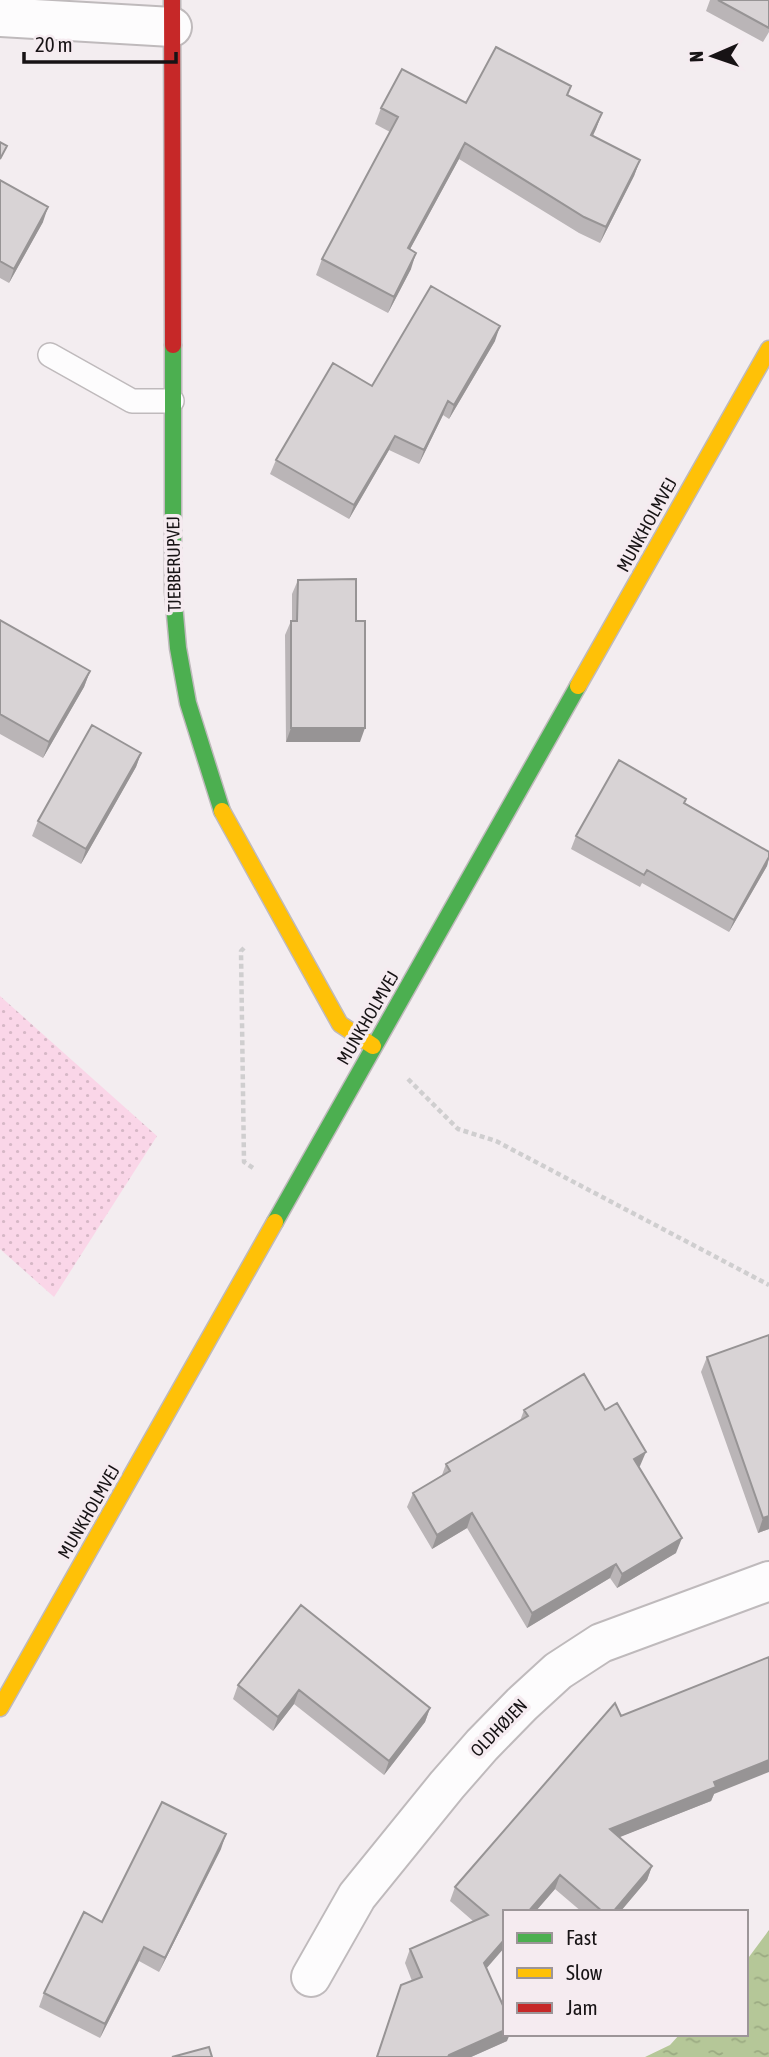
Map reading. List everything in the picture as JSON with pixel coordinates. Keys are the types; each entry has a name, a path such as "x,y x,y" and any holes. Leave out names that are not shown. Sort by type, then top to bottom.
{"street":[{"name":"TJEBBERUPVEJ","path":"0,17 172,13 173,592 178,648 188,703 221,810 340,1024 373,1046"},
{"name":"MUNKHOLMVEJ","path":"0,1707 769,349"},
{"name":"OLDHØJEN","path":"311,1977 357,1896 482,1745 558,1671 601,1643 769,1581"}],"lane":[{"path":"50,355 132,401 172,401"}],"path":[{"path":"276,911 254,931 241,951 244,1162 291,1193"},
{"path":"373,1046 458,1129 496,1141 769,1285"}],"shaded area":[{"path":"0,996 157,1136 54,1297 0,1249"}],"water":[{"path":"769,1930 769,2057 645,2057 670,2045 678,2036 748,2036 748,1958"}],"building":[{"path":"718,0 769,0 769,28"},
{"path":"496,47 571,86 567,95 602,113 591,135 640,160 606,227 584,217 465,143 408,248 416,253 394,297 322,259 398,117 381,108 402,69 466,103"},
{"path":"0,142 7,146 0,159"},
{"path":"0,180 48,207 14,269 0,261"},
{"path":"431,286 500,326 454,405 448,401 424,450 395,436 354,505 276,460 333,363 372,386"},
{"path":"356,579 356,621 365,621 365,728 291,728 291,621 297,621 298,580"},
{"path":"0,620 90,671 49,742 0,714"},
{"path":"92,725 141,753 86,849 38,821"},
{"path":"619,760 686,799 684,803 769,852 769,857 734,920 647,870 644,875 576,836"},
{"path":"769,1335 769,1516 763,1518 707,1357"},
{"path":"584,1374 605,1410 617,1403 646,1452 634,1459 682,1538 622,1574 616,1564 532,1613 472,1513 437,1535 413,1493 450,1471 446,1464 528,1416 524,1410"},
{"path":"301,1605 430,1708 389,1761 299,1690 278,1717 238,1685"},
{"path":"769,1657 769,1760 714,1782 716,1787 610,1829 652,1866 615,1910 601,1910 560,1875 530,1910 503,1910 503,1941 484,1963 503,2006 503,2031 448,2057 377,2057 401,1985 422,1977 410,1949 488,1915 455,1887 615,1703 621,1716"},
{"path":"162,1802 226,1834 165,1958 144,1947 105,2024 44,1993 84,1912 102,1922"},
{"path":"209,2047 212,2057 172,2057"}],"traffic: fast":[{"path":"173,345 173,592 178,648 188,703 222,811"},
{"path":"275,1222 578,686"}],"traffic: slow":[{"path":"578,686 769,349"},
{"path":"222,811 340,1024 373,1046"},
{"path":"0,1708 275,1222"}],"traffic: jam":[{"path":"172,0 173,345"}]}
